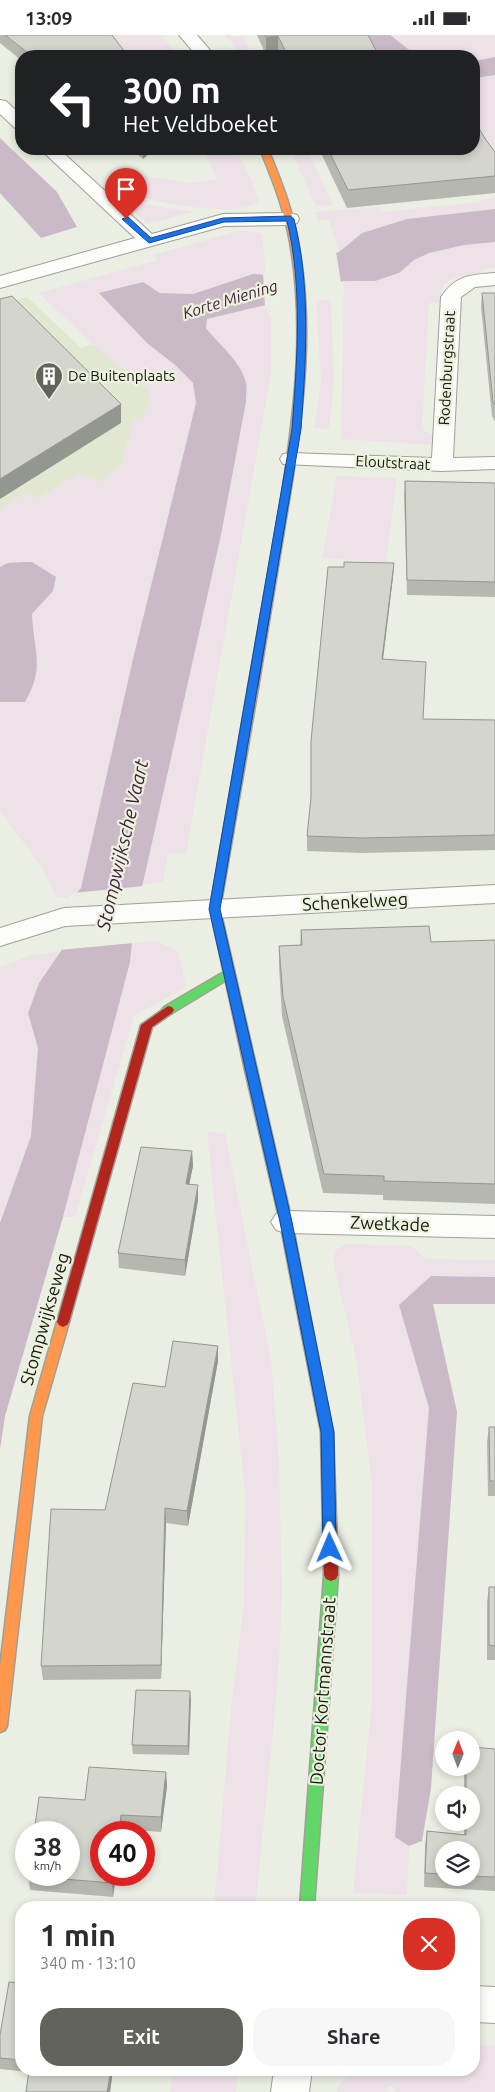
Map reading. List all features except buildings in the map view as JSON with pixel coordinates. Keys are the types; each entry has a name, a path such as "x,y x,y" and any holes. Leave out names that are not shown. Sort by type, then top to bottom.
{"street":[{"path":"188,35 201,50"},
{"path":"0,105 15,118"},
{"path":"56,155 149,241"},
{"name":"Doctor Kortmannstraat","path":"267,155 276,174 290,219 298,258 302,353 297,429 215,909 286,1222 327,1432 331,1587 307,1901"},
{"path":"0,282 223,220 290,219"},
{"name":"Rodenburgstraat","path":"442,465 451,297 458,287 471,281 495,279"},
{"name":"Eloutstraat","path":"292,459 442,465 495,463"},
{"name":"Schenkelweg","path":"0,937 64,917 495,895"},
{"name":"Stompwijkseweg","path":"0,1726 36,1416 147,1025 180,1002 229,973"},
{"name":"Zwetkade","path":"286,1222 495,1227"},
{"path":"480,2004 495,2005"},
{"path":"290,2092 291,2076"}],"shaded area":[{"path":"104,35 161,35 175,50 115,50"},
{"path":"225,35 231,35 232,37 243,36 250,50 239,50"},
{"path":"374,35 495,35 495,174 480,150 480,50 393,50"},
{"path":"205,155 239,155 252,181 259,201 247,207 212,209 171,204 119,194 118,192 137,175 191,183 217,179"},
{"path":"293,155 314,155 310,156 333,205 316,206"},
{"path":"495,197 495,209 406,219 362,233 339,252 329,220 318,221 315,212 379,207 382,212 478,202"},
{"path":"123,201 194,212 147,224"},
{"path":"238,231 253,231 262,234 266,275 253,274 193,294 160,293 143,282 99,293 148,344 174,364 193,383 196,403 133,659 81,888 71,899 56,896 42,867 0,811 0,702 25,702 37,653 32,614 40,607 9,563 0,567 0,510 27,492 39,498 79,473 99,482 121,466 134,418 141,420 150,400 148,389 92,344 39,293 157,260 153,255"},
{"path":"495,242 495,268 482,270 480,274 452,279 443,287 441,302 429,303 422,429 434,436 433,445 341,439 344,281 373,281 387,278 394,276 425,254 453,247"},
{"path":"27,297 81,348 124,334 180,389 174,448 0,548 0,305"},
{"path":"331,300 334,382 329,429 314,428 321,381 316,301"},
{"path":"266,305 271,319 271,374 186,854 168,853 163,882 142,884 221,535 246,402 206,328 207,319"},
{"path":"337,476 397,478 386,562 322,558"},
{"path":"156,941 178,951 186,987 134,1016 75,1217 63,1217 130,962 132,943"},
{"path":"61,951 39,982 28,1012 38,1048 31,1136 0,1223 0,967 29,956"},
{"path":"207,1132 225,1133 271,1360 279,1456 282,1591 275,1713 256,1901 215,1901 231,1709 244,1603 245,1493"},
{"path":"346,1244 411,1246 426,1259 495,1260 495,1277 432,1276 399,1305 429,1408 396,1837 409,1846 407,1895 353,1893 372,1699 372,1486 356,1358 333,1262 336,1250"},
{"path":"480,2045 495,2046 495,2092 397,2092 391,2085 383,2092 337,2092 338,2086 348,2076 480,2076"},
{"path":"172,2076 237,2076 236,2092 170,2092"}],"water":[{"path":"342,35 390,35 409,50 361,50"},
{"path":"495,57 495,75 480,77 480,60"},
{"path":"0,138 15,152 15,155 18,155 57,192 77,227 41,238 0,193"},
{"path":"495,209 495,242 464,245 429,253 414,260 399,273 375,281 344,281 266,305 207,319 206,328 235,360 243,375 246,385 246,402 221,535 134,923 130,962 63,1217 5,1416 0,1449 0,1223 31,1136 38,1048 28,1013 39,983 61,951 71,899 81,888 133,659 196,403 193,383 174,364 148,344 99,293 143,282 160,293 193,294 253,274 266,275 339,252 362,233 407,219"},
{"path":"32,562 56,577 53,591 32,614 37,659 35,679 25,702 0,702 0,567 8,563"},
{"path":"431,1276 495,1277 495,1304 433,1304 457,1412 431,1788 422,1841 409,1846 395,1837 429,1408 399,1305"}],"pier":[{"path":"336,251 341,283 265,307 263,273"},
{"path":"144,886 134,943 59,950 62,924 69,897 73,893"}],"traffic: fast":[{"path":"168,1010 229,973"},
{"path":"251,1070 286,1222 302,1305"},
{"path":"307,1901 331,1575"}],"traffic: slow":[{"path":"266,155 281,190 292,232 299,275 302,319 298,407 286,494"},
{"path":"251,1070 215,909 253,688"},
{"path":"0,1726 36,1416 63,1322"}],"traffic: jam":[{"path":"253,688 286,494"},
{"path":"63,1322 147,1025 168,1010"},
{"path":"302,1305 327,1432 331,1575"}],"place":[{"name":"De Buitenplaats","path":"49,400"}],"route":[{"path":"126,219 149,241 223,220 290,219 297,246 301,294 302,353 297,429 215,909 286,1222 327,1432 330,1548"}],"water label":[{"name":"Korte Miening","path":"230,299"},
{"name":"Stompwijksche Vaart","path":"122,845"}]}
